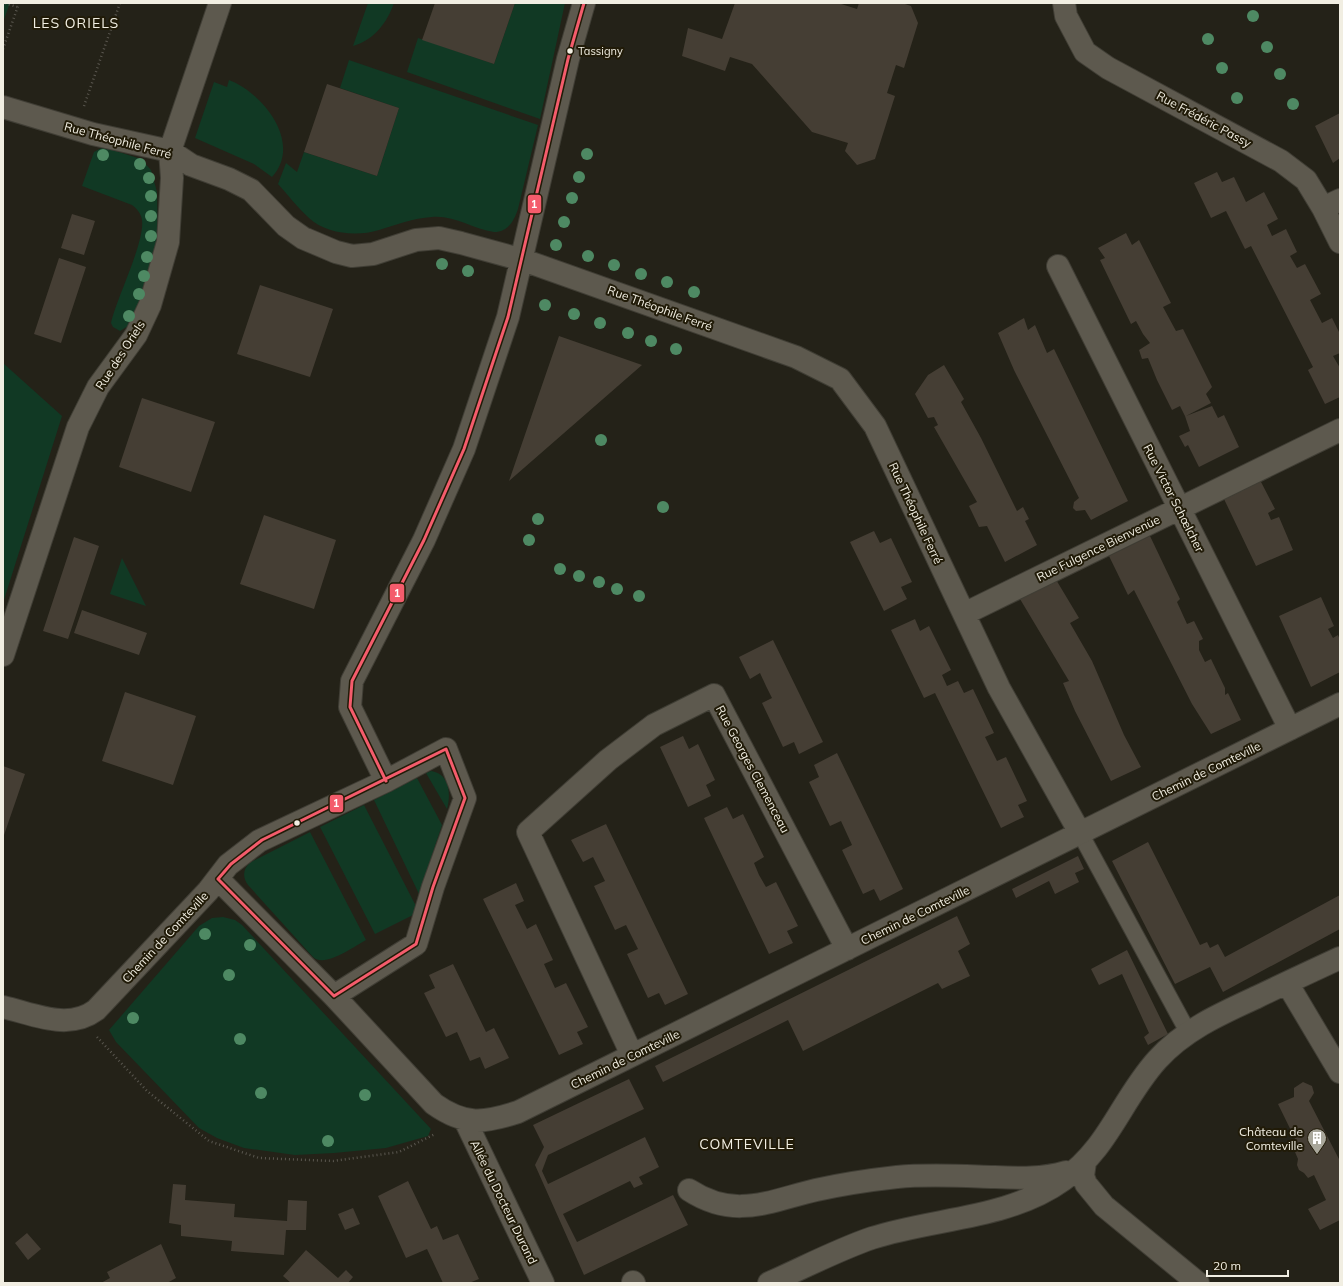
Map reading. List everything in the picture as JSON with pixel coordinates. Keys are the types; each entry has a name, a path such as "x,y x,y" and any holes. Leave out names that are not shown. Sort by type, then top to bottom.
{"street":[{"name":"Rue des Oriels","path":"3,655 78,427 98,387 136,335 150,305 168,242 172,178 170,151 220,3"},
{"path":"386,781 350,707 352,681 424,540 464,449 508,317 523,260 568,59 584,3"},
{"name":"Rue Frédéric Passy","path":"1064,3 1066,16 1085,52 1108,68 1281,161 1306,180 1332,204 1340,242"},
{"name":"Rue Théophile Ferré","path":"3,107 76,129 170,151 191,165 229,179 250,190 286,226 302,238 336,252 352,256 373,254 416,240 439,238 523,260 796,356 840,380 875,426 999,688 1080,833"},
{"name":"Rue Victor Schœlcher","path":"1058,266 1290,729"},
{"name":"Rue Fulgence Bienvenüe","path":"964,614 1340,430"},
{"name":"Rue Georges Clemenceau","path":"632,1056 528,832 608,760 654,725 714,695 848,948"},
{"name":"Chemin de Comteville","path":"3,1007 68,1021 80,1019 96,1010 218,879 334,996 434,1104 449,1114 465,1120 477,1122 497,1119 518,1112 632,1056 1340,704"},
{"path":"218,879 228,865 259,841 386,781 446,748 465,798 433,887 416,944 334,996"},
{"path":"769,1283 841,1250 873,1238 1015,1204 1063,1180 1085,1162 1098,1148 1125,1102 1157,1060 1188,1032 1221,1014 1340,958"},
{"path":"1287,983 1340,1072"},
{"name":"Allée du Docteur Durand","path":"465,1120 544,1283"},
{"path":"689,1190 702,1199 718,1205 739,1207 764,1204 815,1190 856,1182 899,1177 942,1175 1037,1178 1054,1176 1069,1171 1085,1162"},
{"path":"1085,1162 1083,1176 1086,1184 1104,1206 1198,1283"}],"lane":[{"path":"1080,833 1188,1032"}],"path":[{"path":"5,3 17,7"},
{"path":"3,49 19,3"},
{"path":"76,129 120,3"},
{"path":"80,1019 147,1091 209,1140 259,1158 333,1161 399,1152 465,1120"}],"green space":[{"path":"3,3 10,3 3,22"},
{"path":"368,3 394,3 388,17 379,30 367,40 353,46"},
{"path":"515,3 565,3 540,119 407,72 418,38 494,64"},
{"path":"349,60 538,125 518,209 515,218 507,228 499,232 494,232 448,218 432,217 411,220 370,232 342,233 324,228 309,218 301,210 278,184 286,163 297,172 304,152 377,176 399,108 340,88"},
{"path":"229,80 254,96 266,107 275,121 281,135 283,149 280,164 272,177 254,164 195,138 214,82 227,87"},
{"path":"103,147 141,159 151,170 157,192 158,241 145,290 128,326 120,331 113,327 111,323 139,242 142,230 142,220 141,215 132,205 82,186 94,152"},
{"path":"3,363 62,416 3,603"},
{"path":"122,558 146,606 110,594"},
{"path":"431,771 442,776 448,786 449,797 447,809 426,773"},
{"path":"417,778 442,825 419,894 374,800"},
{"path":"364,805 419,912 375,934 320,827"},
{"path":"310,832 366,940 339,955 325,960 318,960 313,957 248,885 244,876 246,867 251,862"},
{"path":"223,917 235,920 242,925 431,1129 428,1136 386,1148 334,1153 295,1155 244,1148 217,1138 199,1128 116,1042 109,1030 199,926 212,918"}],"building":[{"path":"435,3 515,3 494,64 422,40"},
{"path":"735,3 838,3 857,9 859,3 902,3 911,6 918,23 904,68 896,65 887,93 895,96 875,159 857,165 845,151 848,143 812,132 752,64 730,57 725,71 682,56 688,28 722,39"},
{"path":"327,84 399,108 377,176 304,152"},
{"path":"1340,113 1340,158 1333,163 1315,126"},
{"path":"1217,172 1222,182 1234,177 1246,202 1264,192 1278,219 1267,225 1272,236 1286,229 1297,252 1290,256 1297,268 1305,264 1321,294 1310,300 1322,323 1332,318 1340,334 1340,353 1333,356 1340,368 1340,397 1325,404 1308,370 1313,367 1251,246 1245,249 1226,211 1211,218 1194,183"},
{"path":"72,214 95,221 84,255 61,248"},
{"path":"1126,233 1132,245 1139,240 1171,303 1163,307 1176,331 1183,329 1212,387 1206,394 1211,403 1186,416 1212,406 1218,418 1224,415 1239,447 1199,467 1188,445 1185,447 1179,436 1190,431 1185,416 1180,406 1172,410 1148,358 1142,359 1139,350 1150,343 1136,321 1131,324 1100,260 1105,258 1098,248"},
{"path":"59,258 86,267 61,343 34,334"},
{"path":"260,285 333,309 310,377 237,354"},
{"path":"1024,318 1028,330 1035,325 1047,353 1054,349 1128,501 1091,520 1085,510 1076,511 1073,508 1074,502 1079,498 1014,370 998,333"},
{"path":"559,336 642,365 509,481"},
{"path":"944,365 964,399 961,402 981,438 1017,511 1023,507 1029,519 1025,521 1037,545 1005,562 987,526 979,527 969,506 977,502 934,427 938,425 934,417 928,418 915,394 928,375"},
{"path":"142,398 215,422 191,492 119,467"},
{"path":"1260,480 1275,509 1268,513 1271,520 1279,517 1293,550 1256,566 1224,499"},
{"path":"264,515 336,540 314,609 240,584"},
{"path":"874,531 880,543 891,538 912,582 901,587 907,599 884,611 850,542"},
{"path":"1150,536 1180,599 1177,602 1187,624 1194,621 1203,639 1199,641 1199,650 1205,662 1211,659 1225,688 1225,695 1228,693 1241,720 1211,734 1192,704 1134,590 1128,595 1109,556"},
{"path":"74,537 99,546 68,639 43,631"},
{"path":"1055,578 1079,618 1070,623 1092,661 1124,735 1141,767 1111,781 1075,711 1063,683 1069,681 1020,599"},
{"path":"1321,597 1334,626 1328,629 1333,638 1338,635 1340,640 1340,672 1311,687 1279,616"},
{"path":"82,610 147,633 139,655 74,633"},
{"path":"915,619 920,631 929,626 951,670 942,675 947,686 958,681 964,693 973,689 994,733 985,737 997,761 1006,757 1027,801 1018,805 1024,817 1001,828 935,693 924,698 891,630"},
{"path":"773,640 823,742 799,754 794,742 783,747 762,703 772,698 760,673 750,679 739,657"},
{"path":"125,692 196,716 173,785 102,761"},
{"path":"683,736 689,749 698,744 715,780 706,785 711,796 688,807 660,747"},
{"path":"837,753 903,889 880,901 874,889 863,894 842,850 852,845 841,821 830,826 809,782 819,777 814,765"},
{"path":"3,766 25,774 3,838"},
{"path":"727,807 733,819 743,814 764,857 754,863 759,875 766,887 776,882 798,926 787,931 793,943 769,954 704,818"},
{"path":"606,824 688,994 665,1005 659,993 648,998 627,954 638,949 626,925 615,930 594,886 605,881 593,857 583,862 571,840"},
{"path":"1148,842 1200,945 1207,942 1210,948 1218,944 1225,957 1340,895 1340,929 1223,992 1210,967 1175,984 1112,861"},
{"path":"1078,856 1084,869 1075,873 1079,882 1055,894 1049,881 1016,898 1012,889"},
{"path":"516,883 524,901 515,905 527,929 536,924 553,960 544,964 555,988 566,983 588,1027 577,1032 583,1044 559,1055 483,899"},
{"path":"957,916 970,944 958,951 970,976 942,989 938,983 803,1051 788,1020 663,1082 655,1066"},
{"path":"1127,950 1168,1034 1148,1045 1144,1037 1149,1033 1122,974 1099,985 1091,969"},
{"path":"453,964 486,1032 494,1028 509,1058 485,1069 480,1057 470,1061 457,1032 446,1037 424,993 435,988 429,975"},
{"path":"629,1079 644,1109 548,1155 542,1171 548,1184 645,1137 659,1167 639,1177 643,1184 634,1188 630,1181 563,1214 577,1242 673,1195 688,1225 584,1275 535,1165 544,1147 533,1125"},
{"name":"Château de Comteville","path":"1303,1082 1312,1086 1314,1093 1309,1101 1340,1161 1340,1220 1320,1230 1308,1209 1326,1200 1314,1175 1308,1178 1299,1170 1297,1165 1298,1159 1295,1152 1300,1149 1278,1104 1294,1097 1294,1088"},
{"path":"408,1181 431,1229 437,1226 443,1240 458,1234 479,1279 469,1283 443,1283 427,1249 406,1258 378,1196"},
{"path":"173,1184 186,1185 185,1200 235,1204 234,1217 287,1221 288,1200 307,1201 306,1230 286,1230 284,1255 231,1251 232,1241 181,1236 181,1225 169,1223"},
{"path":"353,1208 360,1224 345,1230 338,1214"},
{"path":"27,1233 41,1249 28,1260 15,1243"},
{"path":"161,1244 176,1278 167,1283 101,1283 110,1278 107,1272"},
{"path":"306,1250 338,1278 346,1270 353,1277 348,1283 291,1283 283,1276"}],"transit line":[{"name":"1","path":"386,781 350,707 352,681 424,540 464,449 508,317 568,59 584,3"},
{"name":"1","path":"218,879 231,864 262,840 446,749 465,798 433,887 416,944 334,996"},
{"name":"1","path":"218,879 334,996"}],"place":[{"name":"Tassigny","path":"570,51"},
{"name":"Château de Comteville","path":"1317,1155"}],"district":[{"name":"LES ORIELS","path":"76,23"},
{"name":"COMTEVILLE","path":"747,1144"}]}
